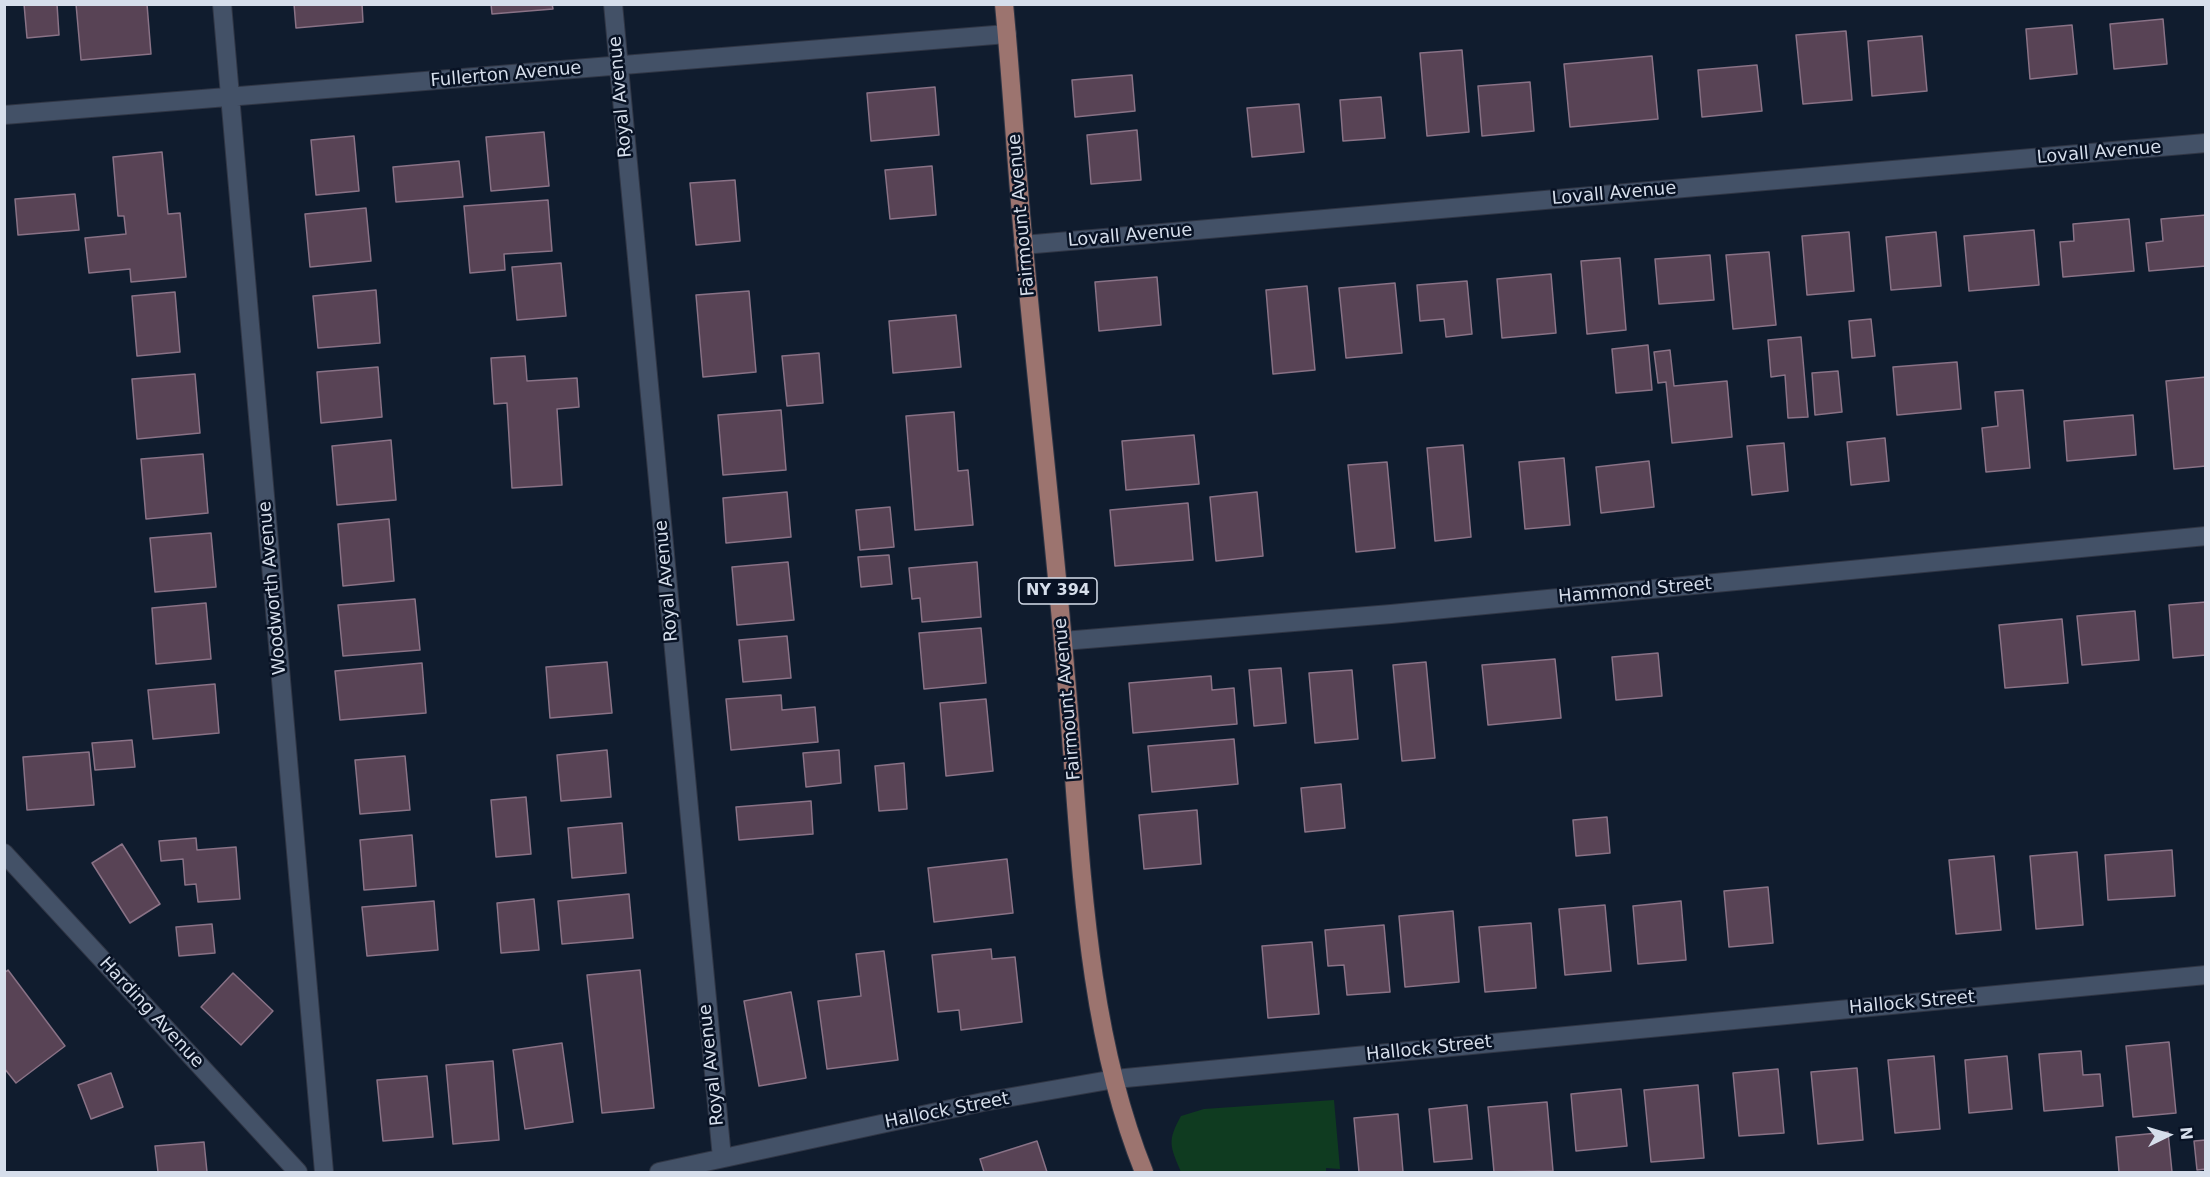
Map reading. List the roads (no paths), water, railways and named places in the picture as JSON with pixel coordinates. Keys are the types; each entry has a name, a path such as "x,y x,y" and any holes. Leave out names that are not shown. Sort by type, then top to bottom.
{"main road":[{"name":"Fairmount Avenue","path":"1004,4 1023,245 1063,640 1091,960 1115,1079 1132,1142 1144,1173"}],"street":[{"name":"Woodworth Avenue","path":"222,4 324,1173"},
{"name":"Royal Avenue","path":"613,4 722,1158"},
{"name":"Fullerton Avenue","path":"4,115 1007,34"},
{"name":"Lovall Avenue","path":"1023,245 2205,143"},
{"name":"Hammond Street","path":"1063,640 1391,614 2205,536"},
{"name":"Harding Avenue","path":"4,853 298,1173"},
{"name":"Hallock Street","path":"659,1173 983,1102 1115,1079 2205,975"}]}
